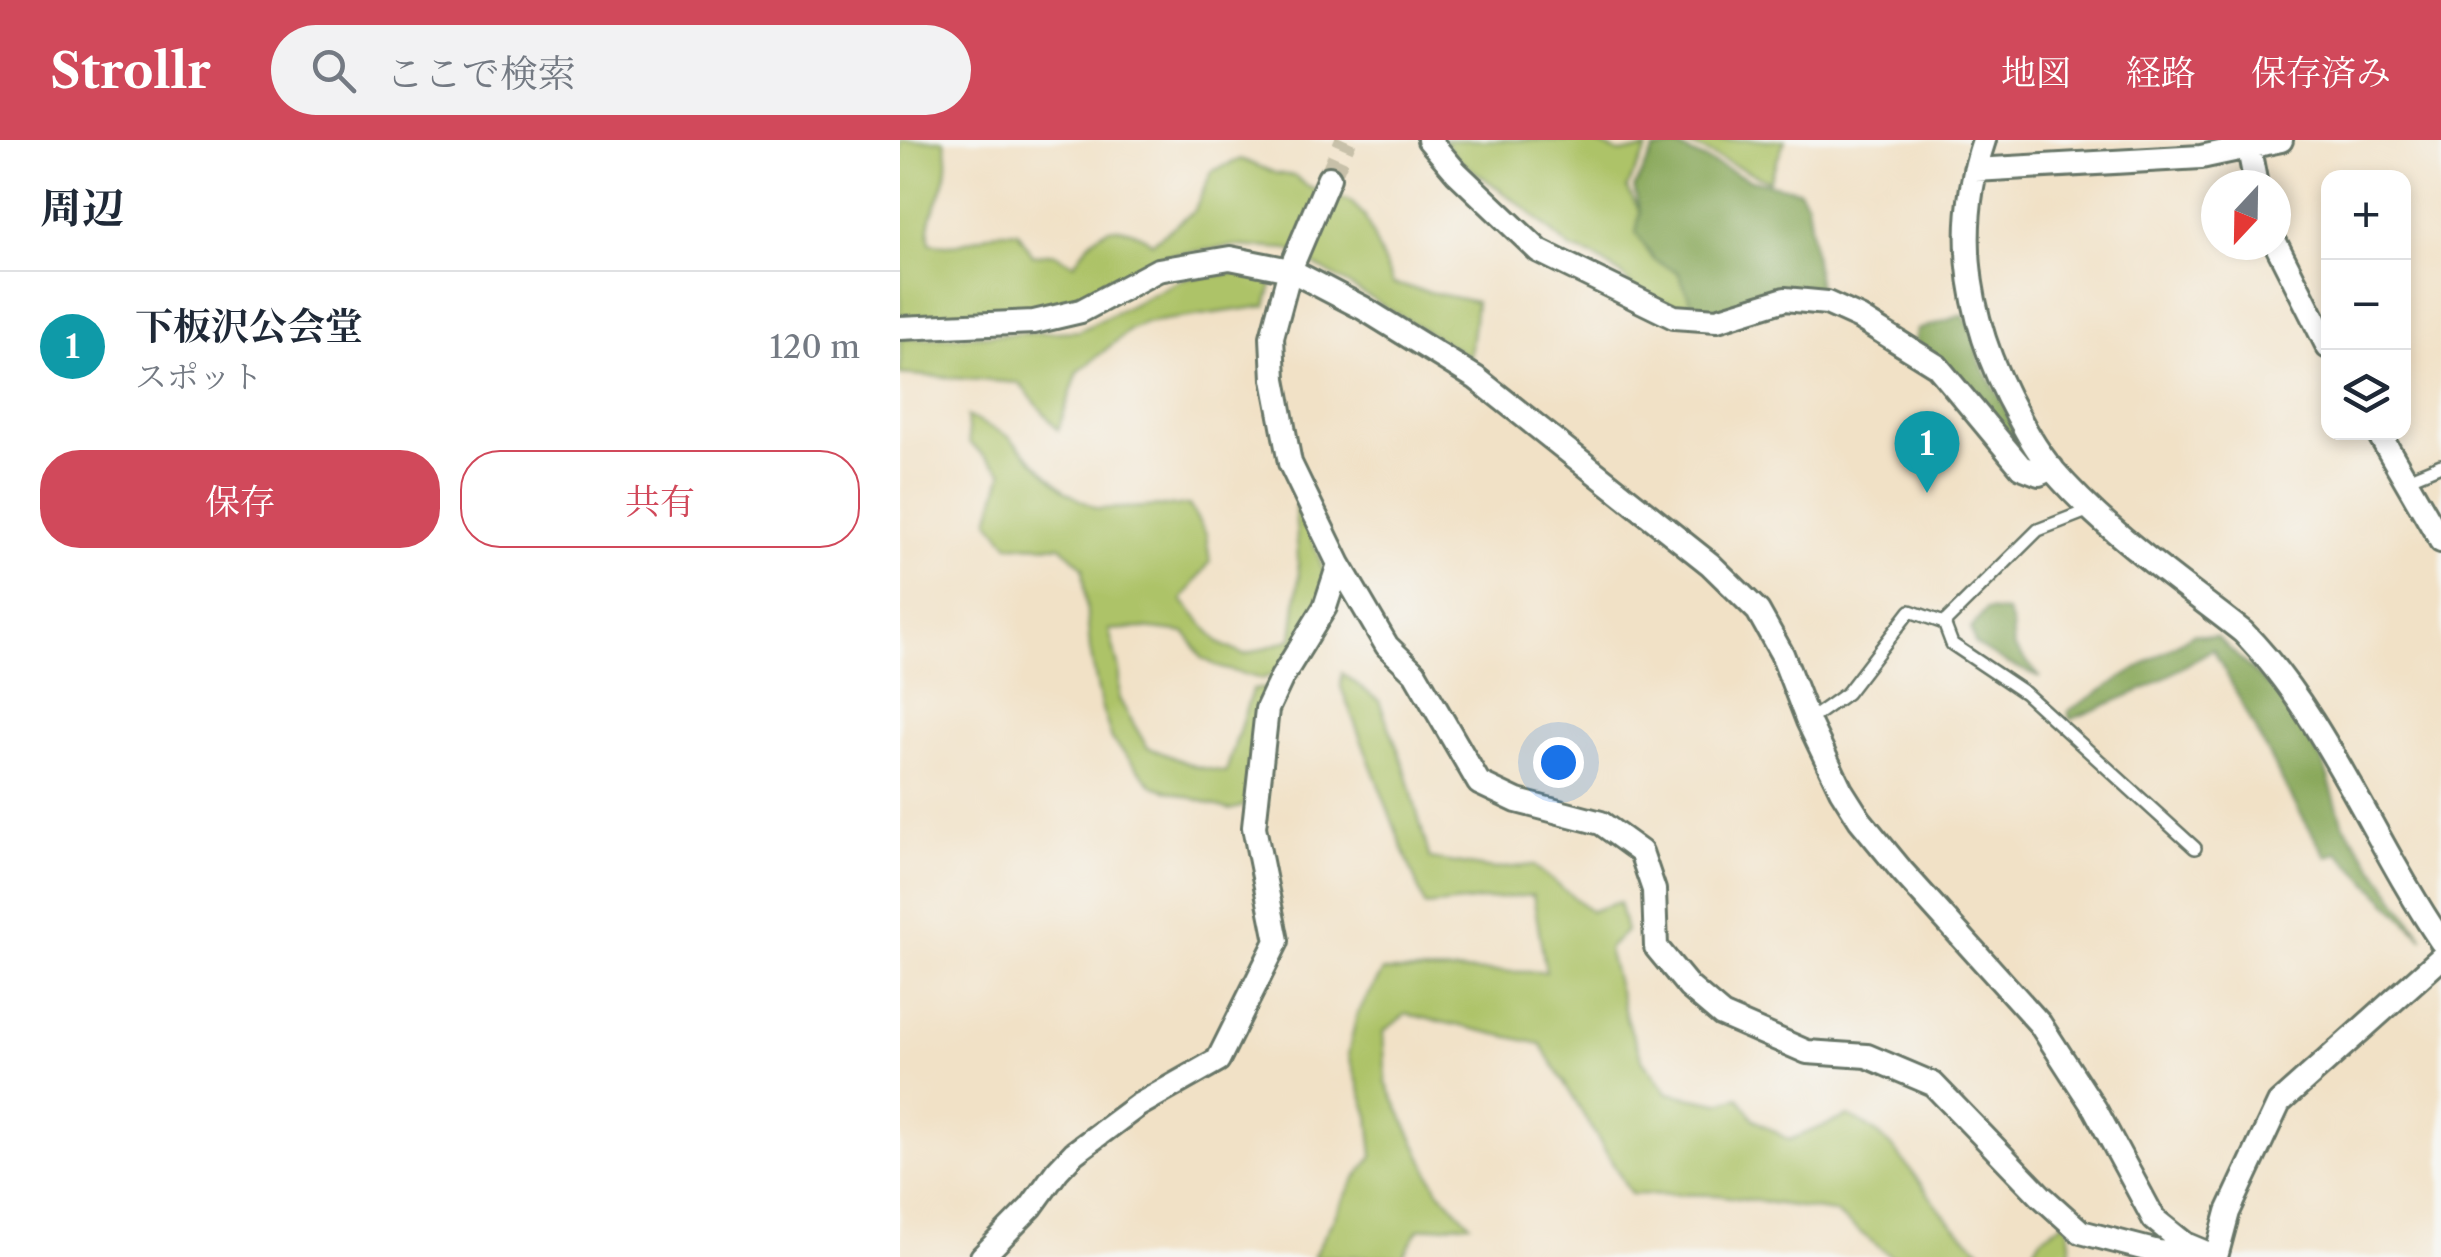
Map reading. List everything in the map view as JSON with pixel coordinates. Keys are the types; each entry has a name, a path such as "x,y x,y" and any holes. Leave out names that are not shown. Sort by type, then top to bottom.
{"street":[{"path":"1430,140 1456,172 1539,250 1674,317 1717,320 1786,299 1827,304 1905,343 1936,366 2021,467 2039,474 2052,468"},
{"path":"1984,140 1967,221 1967,260 1978,325 1989,359 2017,414 2052,468 2092,509 2266,655 2292,690 2441,941"},
{"path":"1975,170 2201,157 2281,140"},
{"path":"2249,149 2253,170"},
{"path":"1329,178 1290,270 1272,337 1274,380 1290,463 1339,564 1387,646 1415,673 1479,783 1518,801 1601,824 1641,852 1654,890 1656,946 1688,987 1722,1015 1807,1052 1866,1056 1932,1084 2081,1232 2158,1252 2215,1257"},
{"path":"900,328 1034,322 1081,310 1158,270 1230,258 1290,270 1362,308 1476,378 1710,564 1758,612 1782,654 1841,790 1860,820 2040,1024 2095,1108 2154,1219 2184,1244 2215,1257"},
{"path":"2284,260 2321,332"},
{"path":"2383,440 2441,542"},
{"path":"982,1257 1032,1207 1074,1153 1137,1106 1218,1060 1276,941 1254,827 1267,710 1325,607 1339,564"},
{"path":"2215,1257 2228,1212 2279,1103 2441,958"}],"lane":[{"path":"2407,479 2441,465"},
{"path":"1944,622 2038,530 2092,509"},
{"path":"1808,720 1847,693 1910,611 1944,622"},
{"path":"1944,622 1952,644 2025,693 2195,848"}],"green space":[{"path":"900,140 944,140 947,171 931,219 930,243 955,244 1006,231 1018,232 1033,256 1053,253 1074,264 1091,242 1107,230 1127,229 1152,243 1194,211 1212,171 1241,159 1275,173 1295,176 1308,187 1350,201 1364,215 1393,284 1476,302 1470,357 1288,249 1234,246 1163,256 1079,302 1027,316 900,318"},
{"path":"1443,140 1591,140 1619,153 1647,149 1627,188 1640,212 1637,234 1654,260 1678,272 1695,311 1668,307 1637,293 1622,275 1593,256 1571,249 1525,208 1458,159"},
{"path":"1679,140 1785,140 1769,181"},
{"path":"1675,146 1751,180 1799,190 1807,203 1820,296 1720,312 1695,311 1678,272 1654,260 1636,233 1640,212 1634,188 1654,150"},
{"path":"1277,268 1266,306 1144,323 1130,330 1078,372 1058,430 1019,383 900,374 900,339 1079,331 1185,278"},
{"path":"1963,315 1973,329 1979,360 2005,407 2022,453 1915,341 1917,330"},
{"path":"967,416 1008,436 1066,492 1098,509 1189,505 1206,534 1210,562 1182,600 1220,644 1244,655 1292,639 1299,576 1295,509 1299,499 1325,575 1320,601 1288,668 1262,679 1221,668 1202,658 1186,633 1143,628 1109,630 1119,670 1119,699 1147,747 1197,767 1226,772 1252,690 1269,688 1244,806 1230,810 1153,786 1112,739 1090,650 1083,567 1061,546 1009,545 989,520 1003,472 969,443"},
{"path":"1986,610 2007,612 2014,647 2040,677 1975,644 1971,629"},
{"path":"2193,634 2217,637 2279,696 2323,761 2342,822 2424,939 2338,852 2327,857 2213,649 2149,687 2070,720 2068,711"},
{"path":"1342,673 1379,701 1404,765 1430,859 1494,869 1533,865 1591,911 1619,902 1626,931 1608,949 1627,1021 1643,1061 1668,1093 1719,1103 1739,1097 1754,1119 1789,1140 1848,1116 1865,1124 1892,1147 1948,1219 1989,1257 1892,1257 1834,1212 1716,1195 1631,1194 1541,1044 1406,1014 1383,1032 1386,1083 1438,1190 1470,1223 1419,1229 1402,1257 1313,1257 1353,1182 1373,1156 1369,1116 1348,1054 1357,1014 1383,971 1546,972 1533,895 1425,906 1341,687"},
{"path":"2068,1220 2068,1257 2029,1257 2041,1238"}],"tunnel":[{"path":"1329,178 1346,140"}],"place":[{"name":"下板沢公会堂","path":"1927,493"}]}
